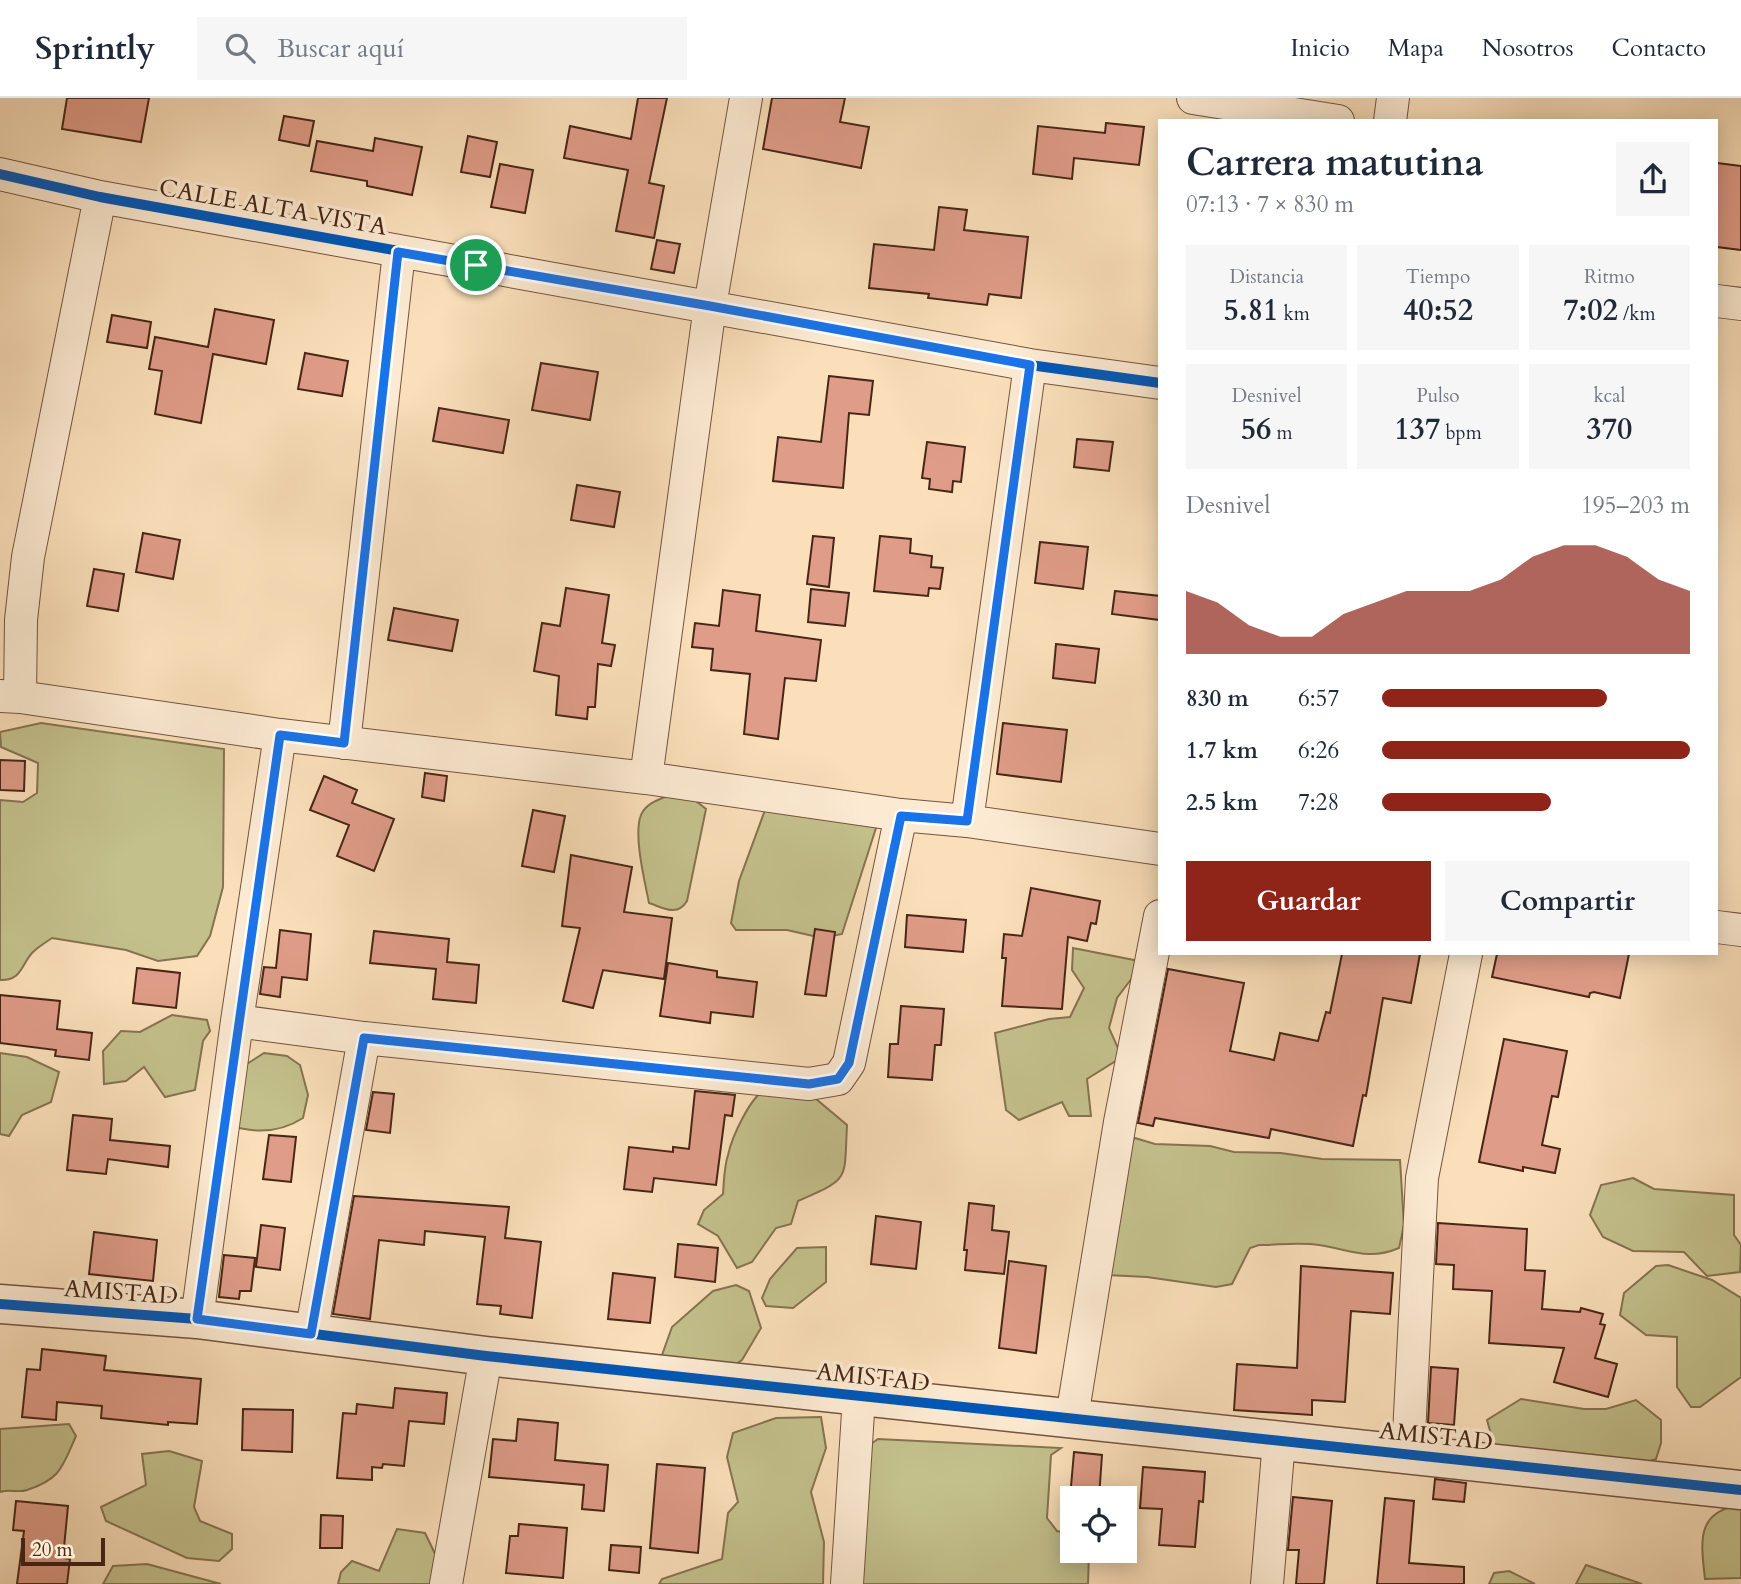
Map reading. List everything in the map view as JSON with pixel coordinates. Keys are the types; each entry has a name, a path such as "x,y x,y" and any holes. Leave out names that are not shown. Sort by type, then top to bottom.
{"street":[{"path":"646,778 710,306 746,98"},
{"path":"1193,98 1325,119"},
{"path":"1390,119 1393,98"},
{"name":"CALLE ALTA VISTA","path":"0,174 100,197 398,252 1030,365 1158,383"},
{"path":"100,197 28,557 10,696 280,735 646,778 901,816 967,821 1158,849"},
{"path":"344,743 398,252"},
{"path":"1718,301 1741,304"},
{"path":"967,821 1030,365"},
{"path":"197,1319 237,1021 280,735"},
{"path":"237,1021 364,1038 809,1084 838,1079 849,1063 901,816"},
{"path":"1072,1418 1120,1122 1158,926"},
{"path":"1718,927 1741,930"},
{"path":"1408,1454 1422,1178 1466,955"},
{"path":"311,1334 364,1038"},
{"name":"AMISTAD","path":"0,1304 197,1319 486,1356 1741,1490"},
{"path":"446,1584 486,1356"},
{"path":"847,1584 859,1397"},
{"path":"1267,1584 1279,1441"}],"shaded area":[{"path":"41,723 224,749 223,887 210,936 197,956 158,961 126,950 52,938 33,952 17,975 0,980 0,800 23,802 37,793 38,763 1,747 0,732"},
{"path":"672,794 687,794 706,809 687,901 675,910 649,903 638,834 641,815 646,807"},
{"path":"765,810 872,823 876,828 842,934 822,938 787,930 736,930 731,923 739,881"},
{"path":"1073,948 1144,962 1117,998 1109,1028 1122,1057 1087,1079 1091,1116 1069,1116 1062,1102 1019,1120 1006,1110 995,1033 1049,1019 1070,1017 1084,988 1072,970"},
{"path":"172,1015 207,1020 210,1031 203,1041 195,1090 165,1097 144,1067 126,1081 104,1084 103,1051 121,1031 140,1032"},
{"path":"0,1053 27,1057 59,1072 51,1102 22,1115 9,1136 0,1134"},
{"path":"264,1053 287,1056 300,1065 308,1095 303,1118 272,1130 239,1128 239,1069"},
{"path":"768,1088 816,1099 847,1125 846,1157 844,1168 836,1182 798,1201 791,1224 776,1228 752,1262 737,1268 718,1236 698,1224 704,1210 723,1194 727,1160 743,1117 755,1098"},
{"path":"1135,1138 1155,1144 1210,1146 1234,1152 1281,1153 1322,1159 1400,1160 1404,1225 1399,1248 1369,1254 1312,1244 1259,1245 1250,1248 1232,1284 1216,1287 1147,1277 1107,1275 1127,1147"},
{"path":"1633,1178 1654,1189 1734,1195 1734,1235 1741,1245 1740,1272 1707,1276 1684,1252 1633,1251 1603,1237 1590,1215 1601,1185"},
{"path":"826,1247 826,1282 793,1308 766,1306 762,1298 770,1279 797,1248"},
{"path":"1668,1265 1712,1280 1741,1298 1741,1377 1700,1407 1691,1407 1677,1387 1677,1337 1646,1335 1620,1315 1624,1293 1656,1266"},
{"path":"736,1285 749,1291 761,1328 742,1360 728,1369 665,1364 662,1355 672,1327 713,1291"},
{"path":"1521,1399 1584,1409 1606,1409 1636,1400 1661,1420 1661,1443 1656,1459 1631,1467 1496,1452 1487,1420"},
{"path":"821,1417 826,1448 811,1492 824,1542 823,1584 659,1584 662,1579 722,1559 728,1513 738,1502 727,1457 733,1433 776,1418"},
{"path":"69,1424 76,1436 63,1464 54,1476 27,1490 0,1492 0,1429"},
{"path":"878,1439 1061,1448 1051,1455 1047,1518 1060,1532 1060,1563 1089,1563 1088,1584 857,1584 864,1449"},
{"path":"169,1451 202,1461 194,1507 200,1521 232,1534 232,1549 219,1561 187,1558 106,1521 101,1507 146,1485 142,1454"},
{"path":"1741,1505 1741,1578 1705,1579 1702,1553 1704,1531 1708,1522 1726,1508"},
{"path":"397,1529 425,1533 438,1560 433,1584 338,1584 341,1572 352,1561 379,1571"},
{"path":"147,1564 221,1584 103,1584 113,1566"},
{"path":"1586,1565 1642,1584 1576,1584"},
{"path":"1509,1571 1535,1584 1489,1584 1494,1573"}],"building":[{"path":"67,98 149,98 141,142 62,129"},
{"path":"638,98 667,98 649,183 664,186 654,238 616,231 628,170 564,158 570,126 631,139"},
{"path":"772,98 845,98 840,122 869,127 861,168 763,149"},
{"path":"284,116 314,121 309,146 279,140"},
{"path":"1106,123 1144,127 1139,165 1074,158 1072,179 1033,174 1038,126 1105,133"},
{"path":"468,136 497,142 490,177 461,172"},
{"path":"375,138 422,147 412,195 367,186 367,181 311,171 317,141 373,151"},
{"path":"1718,163 1741,166 1741,250 1718,247"},
{"path":"500,164 533,170 525,213 491,207"},
{"path":"939,207 967,210 964,230 1028,237 1021,298 989,294 987,305 928,298 929,294 869,288 874,244 934,250"},
{"path":"657,240 680,244 674,273 651,269"},
{"path":"215,309 274,320 266,364 213,354 201,423 155,414 162,371 149,369 155,337 208,347"},
{"path":"112,315 151,322 147,348 107,342"},
{"path":"305,353 348,361 342,396 298,389"},
{"path":"541,363 598,372 590,420 532,410"},
{"path":"829,376 873,381 869,415 849,413 843,488 773,481 778,437 821,442"},
{"path":"439,408 509,420 503,453 433,441"},
{"path":"1077,439 1113,442 1109,471 1074,467"},
{"path":"927,442 965,447 961,482 953,481 952,492 929,489 930,479 922,478"},
{"path":"577,485 620,492 614,527 571,520"},
{"path":"143,533 180,540 173,579 136,572"},
{"path":"813,536 834,538 829,587 807,584"},
{"path":"880,536 911,539 910,553 932,556 931,567 943,568 940,589 929,588 928,596 874,591"},
{"path":"1040,542 1088,547 1083,589 1035,583"},
{"path":"94,569 124,574 118,611 87,606"},
{"path":"566,588 609,595 602,643 615,645 611,666 598,664 595,707 588,707 587,719 556,715 559,676 534,671 542,623 560,626"},
{"path":"811,589 849,593 845,626 808,622"},
{"path":"723,590 760,595 756,631 821,640 816,681 785,678 778,739 744,734 750,674 711,670 713,649 692,647 695,623 719,626"},
{"path":"1115,591 1158,596 1158,620 1112,614"},
{"path":"394,608 458,620 452,651 388,640"},
{"path":"1056,644 1099,649 1095,683 1053,678"},
{"path":"1003,723 1067,730 1061,782 997,774"},
{"path":"0,760 25,761 24,791 0,790"},
{"path":"425,773 447,776 444,801 422,797"},
{"path":"324,776 357,790 352,803 394,819 374,871 337,856 349,825 310,810"},
{"path":"533,810 565,816 554,872 522,866"},
{"path":"571,855 632,867 624,912 672,918 664,979 603,970 593,1008 563,1001 580,928 562,926"},
{"path":"1031,888 1100,901 1096,924 1091,923 1087,941 1068,937 1062,1009 1002,1006 1006,958 1002,958 1004,934 1022,936"},
{"path":"907,915 966,920 963,952 905,947"},
{"path":"815,929 835,932 826,996 805,994"},
{"path":"280,930 311,934 307,980 282,977 280,997 260,994 264,967 276,968"},
{"path":"374,931 449,939 447,962 479,965 476,1003 433,999 436,969 370,963"},
{"path":"1342,955 1420,955 1411,1003 1383,998 1366,1096 1363,1095 1353,1146 1271,1129 1269,1138 1155,1118 1153,1126 1138,1123 1168,969 1244,983 1230,1051 1274,1060 1280,1033 1318,1041 1326,1012 1330,1013"},
{"path":"1497,955 1629,955 1620,998 1594,992 1590,993 1589,997 1492,977"},
{"path":"668,963 717,971 717,977 757,982 753,1017 711,1012 710,1023 660,1016"},
{"path":"137,968 180,973 176,1008 133,1003"},
{"path":"0,995 60,1001 57,1029 92,1033 89,1060 55,1056 56,1050 0,1043"},
{"path":"901,1006 944,1009 941,1045 935,1045 932,1080 888,1077 890,1044 898,1044"},
{"path":"1504,1039 1567,1051 1558,1097 1552,1096 1542,1145 1560,1149 1555,1173 1523,1167 1523,1171 1479,1162"},
{"path":"695,1091 735,1095 732,1116 725,1115 716,1185 654,1178 652,1192 624,1189 629,1147 673,1152 673,1147 689,1149"},
{"path":"373,1092 394,1094 390,1133 366,1130"},
{"path":"73,1115 112,1119 110,1140 170,1146 168,1167 108,1159 106,1174 67,1170"},
{"path":"269,1135 296,1137 291,1182 263,1179"},
{"path":"354,1196 509,1207 505,1238 541,1242 532,1318 500,1314 501,1306 477,1304 485,1237 425,1231 424,1245 379,1240 370,1319 333,1314"},
{"path":"969,1203 994,1206 992,1230 1009,1232 1004,1274 965,1270 967,1250 964,1250"},
{"path":"876,1216 921,1222 916,1269 871,1264"},
{"path":"1438,1223 1527,1229 1525,1270 1545,1271 1542,1309 1580,1312 1581,1308 1603,1314 1600,1324 1605,1325 1595,1358 1617,1364 1608,1397 1554,1382 1564,1348 1489,1343 1492,1291 1453,1289 1454,1265 1436,1264"},
{"path":"261,1225 285,1228 280,1270 256,1267"},
{"path":"94,1232 157,1240 153,1281 89,1274"},
{"path":"678,1244 718,1248 715,1282 675,1277"},
{"path":"224,1255 255,1258 251,1291 240,1291 239,1299 219,1297"},
{"path":"1009,1261 1046,1266 1036,1353 999,1348"},
{"path":"1301,1266 1393,1273 1390,1314 1351,1311 1345,1402 1312,1400 1312,1415 1234,1410 1237,1364 1297,1368"},
{"path":"613,1273 655,1278 650,1323 608,1319"},
{"path":"42,1349 106,1356 104,1370 201,1379 197,1424 168,1422 168,1425 101,1418 102,1406 57,1402 56,1420 22,1417 27,1369 40,1370"},
{"path":"1431,1367 1458,1369 1454,1425 1428,1423"},
{"path":"395,1388 447,1393 444,1424 409,1421 404,1466 383,1464 382,1468 372,1467 372,1480 337,1478 343,1413 356,1414 357,1404 393,1408"},
{"path":"243,1409 293,1410 292,1452 242,1450"},
{"path":"518,1419 558,1423 555,1460 608,1465 604,1511 582,1509 584,1485 489,1477 493,1439 516,1441"},
{"path":"1074,1452 1102,1455 1100,1486 1071,1486"},
{"path":"657,1464 705,1468 698,1553 650,1548"},
{"path":"1143,1467 1205,1472 1203,1502 1199,1501 1195,1547 1159,1545 1162,1509 1140,1508"},
{"path":"1435,1479 1466,1483 1464,1502 1433,1499"},
{"path":"1293,1497 1332,1501 1324,1584 1296,1584 1299,1550 1288,1550"},
{"path":"1385,1498 1414,1501 1409,1563 1464,1567 1464,1584 1377,1584"},
{"path":"16,1501 68,1506 63,1558 70,1559 67,1584 17,1584 24,1531 13,1530"},
{"path":"321,1515 343,1516 342,1548 320,1548"},
{"path":"519,1524 567,1528 563,1578 506,1573 510,1536 518,1536"},
{"path":"611,1545 641,1547 639,1573 609,1570"}],"cycle path":[{"path":"0,174 100,197 1030,365 1158,383"},
{"path":"0,1304 197,1319 486,1356 1741,1490"}],"route":[{"path":"398,252 476,265 1030,365 967,821 901,816 849,1063 838,1079 809,1084 364,1038 311,1334 197,1319 237,1021 280,735 344,743 398,252"}]}
